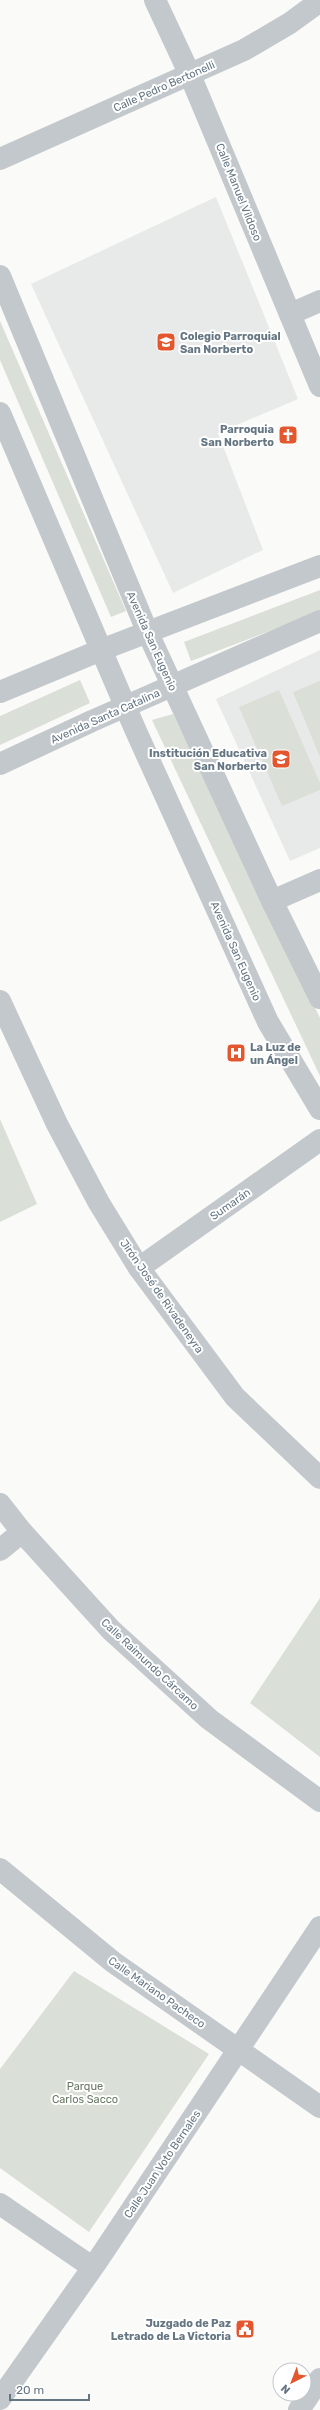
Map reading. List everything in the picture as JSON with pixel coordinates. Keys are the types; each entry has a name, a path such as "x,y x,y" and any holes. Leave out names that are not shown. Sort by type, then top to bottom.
{"street":[{"name":"Calle Manuel Vildoso","path":"155,0 190,75 320,386"},
{"name":"Calle Pedro Bertonelli","path":"0,158 244,50 290,23 320,1"},
{"name":"Avenida San Eugenio","path":"0,276 147,632 272,901 320,998"},
{"path":"290,314 320,300"},
{"name":"Avenida San Eugenio","path":"0,413 125,707 268,1022 320,1109"},
{"path":"0,692 100,650 320,566"},
{"name":"Avenida Santa Catalina","path":"0,764 320,621"},
{"path":"272,901 320,880"},
{"name":"Jirón José de Rivadeneyra","path":"0,1001 6,1031 99,1203 139,1268 235,1397 320,1478"},
{"name":"Sumarán","path":"139,1268 320,1140"},
{"name":"Calle Raimundo Cárcamo","path":"0,1504 22,1532 112,1630 209,1719 320,1801"},
{"path":"0,1550 22,1532"},
{"name":"Calle Mariano Pacheco","path":"0,1868 113,1962 320,2107"},
{"name":"Calle Juan Voto Bernales","path":"0,2398 92,2267 320,1927"},
{"path":"0,2204 92,2267"},
{"path":"299,2410 320,2379"}],"shaded area":[{"name":"Colegio Parroquial San Norberto","path":"216,197 298,399 218,433 263,550 173,593 31,284"},
{"name":"Institución Educativa San Norberto","path":"320,650 320,848 290,861 216,699"}],"green space":[{"path":"0,321 126,611 111,617 0,360"},
{"path":"320,590 320,612 191,661 184,642"},
{"path":"80,680 90,703 0,745 0,716"},
{"path":"320,681 320,757 293,692"},
{"path":"279,690 320,783 320,790 282,806 239,707"},
{"path":"173,714 320,1018 320,1076 152,720"},
{"path":"0,1119 37,1204 0,1222"},
{"path":"320,1598 320,1757 250,1703"},
{"name":"Parque Carlos Sacco","path":"74,1971 209,2054 89,2232 0,2168 0,2069"}],"place":[{"name":"Colegio Parroquial San Norberto","path":"166,342"},
{"name":"Parroquia San Norberto","path":"288,435"},
{"name":"Institución Educativa San Norberto","path":"281,759"},
{"name":"La Luz de un Ángel","path":"236,1053"},
{"name":"Juzgado de Paz Letrado de La Victoria","path":"245,2329"}]}
